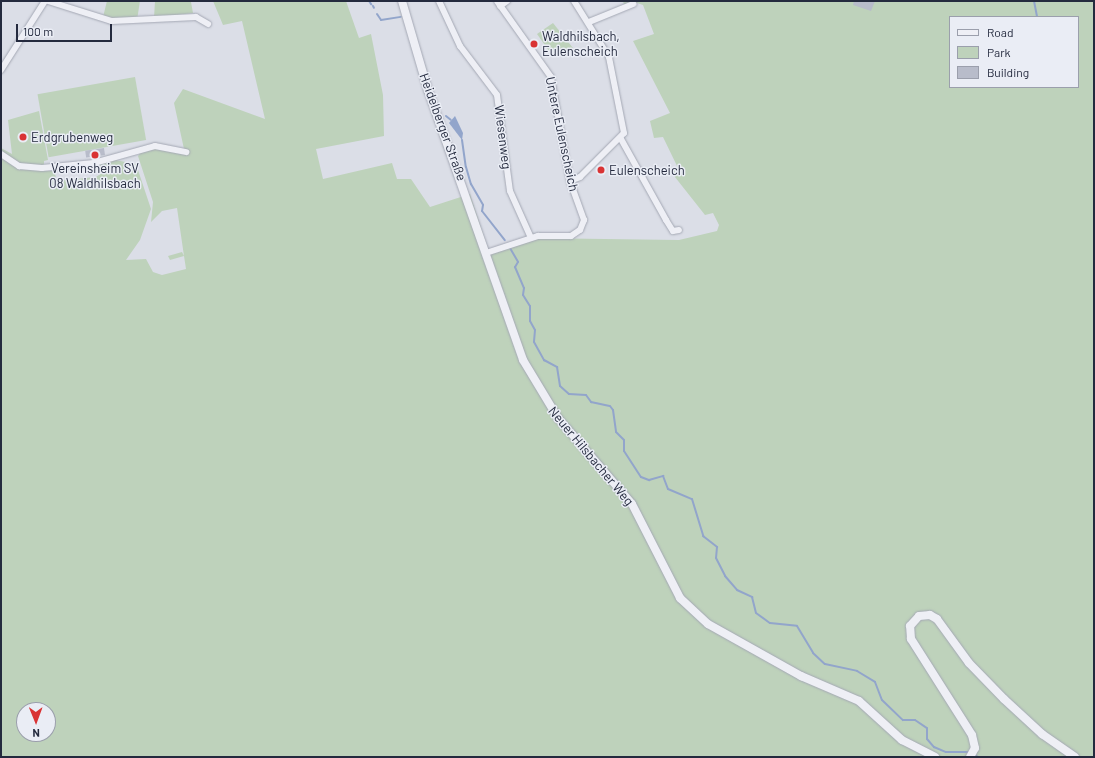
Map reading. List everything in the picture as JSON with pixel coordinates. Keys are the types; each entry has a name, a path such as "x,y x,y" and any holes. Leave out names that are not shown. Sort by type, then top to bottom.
{"street":[{"path":"1,70 3,63 45,1"},
{"path":"48,1 117,22 196,17 208,24"},
{"name":"Heidelberger Straße","path":"402,1 428,90 486,253"},
{"name":"Wiesenweg","path":"439,1 462,49 497,95 510,191 532,238"},
{"path":"499,4 507,1"},
{"path":"570,181 580,177 621,139 624,132 614,69 606,50 574,1"},
{"name":"Untere Eulenscheich","path":"486,253 532,238 567,237 580,230 584,215 570,181 550,75 499,4"},
{"path":"588,22 634,4"},
{"path":"621,139 666,220 674,231 679,230"},
{"path":"1,154 19,166 42,168 94,163 154,146 186,152"},
{"name":"Neuer Hilsbacher Weg","path":"486,253 512,333 536,386 558,418 627,496 644,524 672,585 688,608 708,624 796,674 859,701 902,740 935,757"},
{"path":"970,757 975,748 972,735 912,639 910,626 919,616 930,615 937,619 969,663 1004,699 1042,734 1075,757"}],"green space":[{"path":"107,1 140,1 137,20 103,17"},
{"path":"155,1 193,1 191,2 193,13 154,18"},
{"path":"213,1 346,1 359,38 371,34 383,95 384,136 316,149 323,179 392,163 397,179 411,179 430,207 470,194 488,249 501,251 531,238 679,240 717,231 719,225 713,213 705,215 671,172 678,168 663,137 654,138 650,121 670,113 633,41 654,34 643,5 634,2 624,5 623,1 1094,1 1094,757 1,757 1,158 22,169 55,171 56,181 96,177 102,173 99,164 115,160 136,164 151,209 140,240 126,260 146,259 153,272 162,275 186,269 177,208 162,211 151,222 153,202 138,156 141,152 154,148 189,155 184,149 174,103 183,89 265,119 242,21 223,25"},
{"path":"553,23 573,48 555,54 549,51 537,34"},
{"path":"135,77 146,140 49,157 38,94"},
{"path":"39,111 48,160 44,161 44,166 21,164 1,152 1,148 12,154 8,120"},
{"path":"182,252 184,256 170,260 168,256"}],"water":[{"path":"455,116 463,133 462,140 449,123"}],"building":[{"path":"854,1 875,1 871,11 853,5"},
{"name":"Vereinsheim SV 08 Waldhilsbach","path":"104,148 105,155 86,158 85,151"}],"waterway":[{"path":"1034,1 1037,16"},
{"path":"377,14 381,20 401,17"},
{"path":"446,116 451,120"},
{"path":"462,140 466,167 471,184 483,205 482,211 505,240"},
{"path":"510,248 518,262 515,267 524,288 523,295 530,306 530,321 535,330 534,342 544,360 557,367 560,386 569,394 586,395 591,402 610,406 613,410 616,432 624,440 624,451 641,477 649,480 663,476 668,489 692,499 703,536 717,547 716,558 725,576 737,590 752,597 756,613 770,623 797,626 813,653 825,664 857,671 875,682 882,700 903,720 915,720 927,728 927,739 934,747 946,752 969,752"}],"place":[{"name":"Waldhilsbach, Eulenscheich","path":"534,44"},
{"name":"Erdgrubenweg","path":"23,137"},
{"name":"Vereinsheim SV 08 Waldhilsbach","path":"95,155"},
{"name":"Eulenscheich","path":"601,170"}]}
